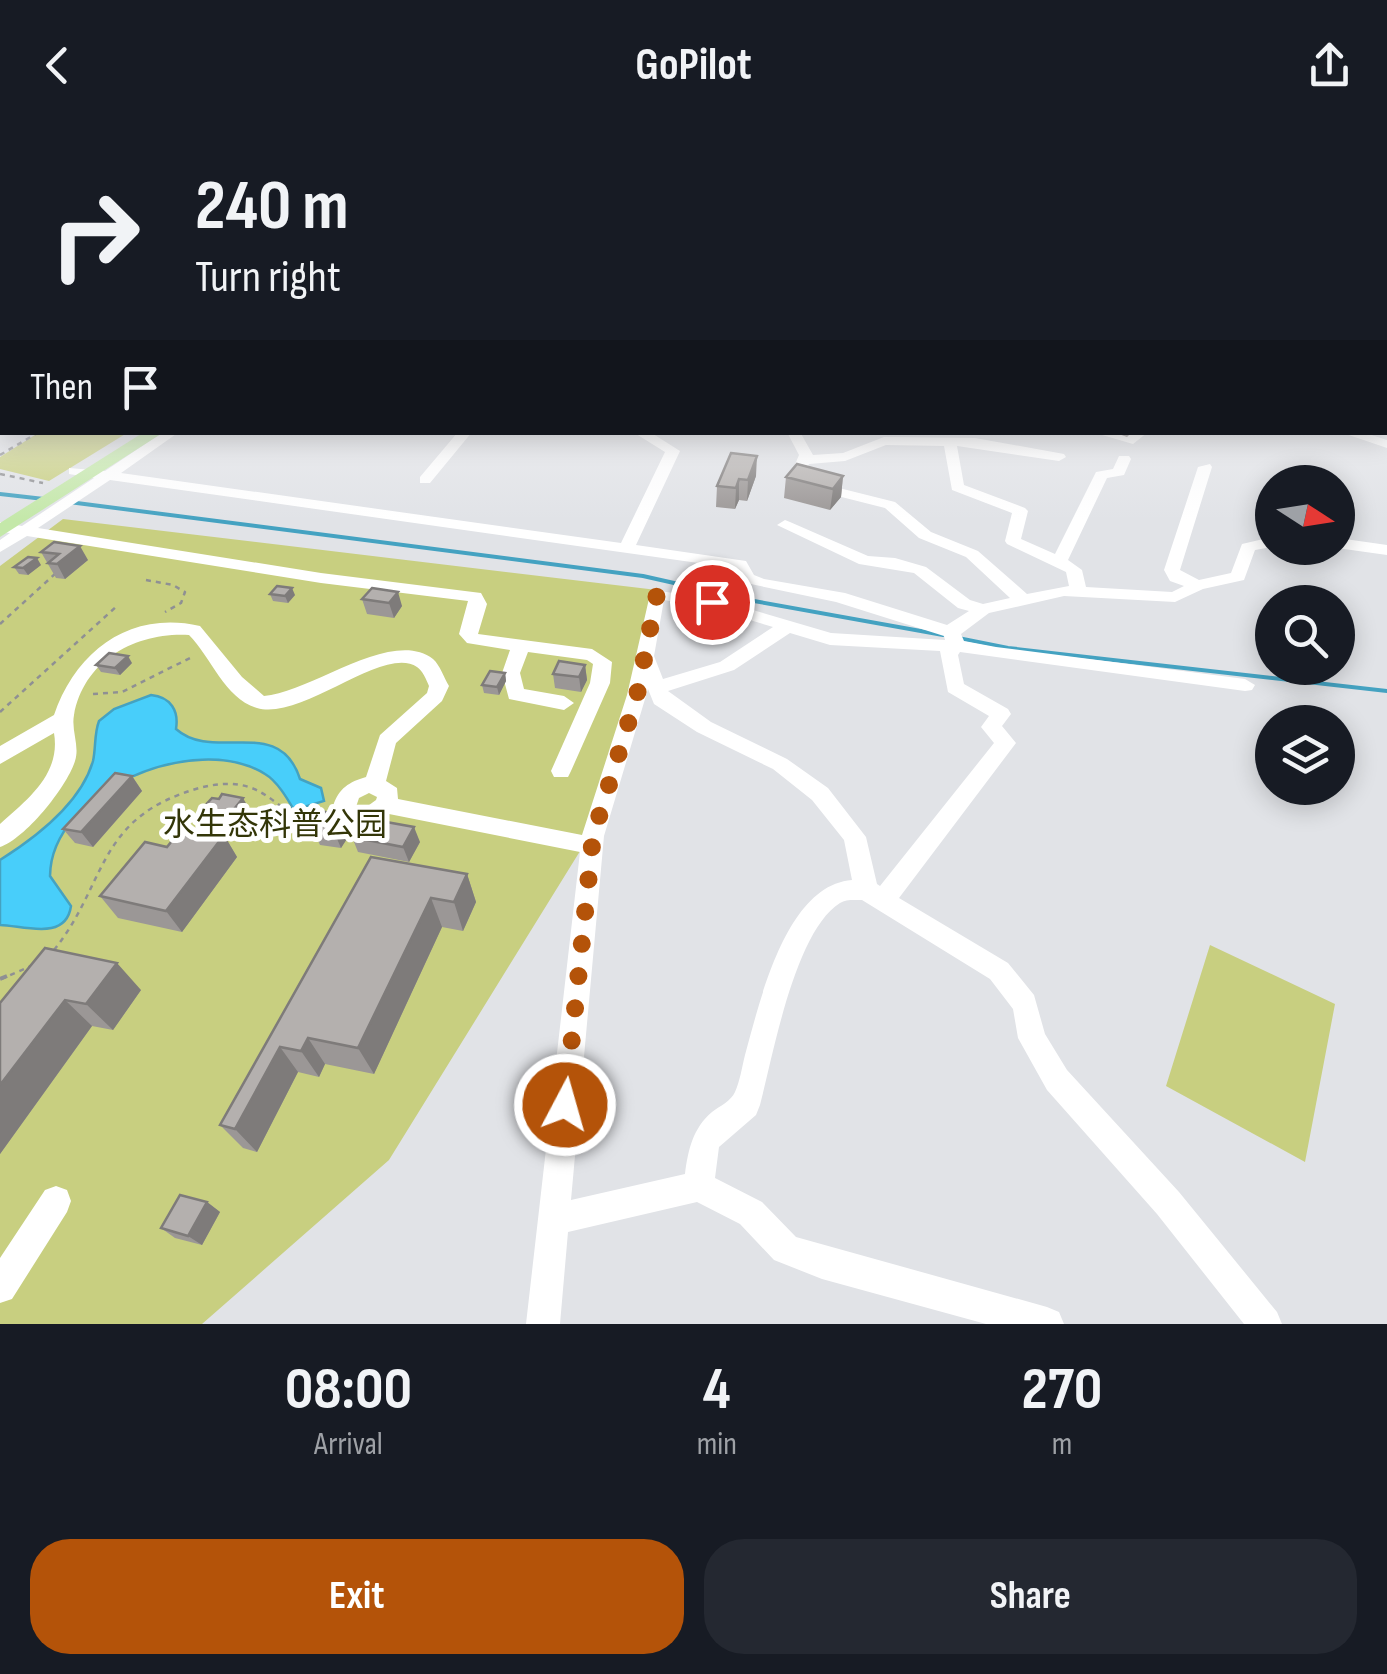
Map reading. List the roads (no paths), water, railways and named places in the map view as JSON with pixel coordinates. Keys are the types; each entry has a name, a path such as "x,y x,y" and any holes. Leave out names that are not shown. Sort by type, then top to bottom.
{"main road":[{"path":"89,479 133,435"},
{"path":"5,530 47,499 89,479 152,435"}],"street":[{"path":"89,479 168,435"},
{"path":"426,480 464,435"},
{"path":"626,548 673,451 644,435"},
{"path":"795,435 806,455 794,481 890,504 925,535 972,554 1022,600"},
{"path":"1111,435 1133,440 1139,435"},
{"path":"1356,435 1387,444"},
{"path":"804,460 845,457 884,441 975,442 1059,456"},
{"path":"950,442 957,487 1020,511 1013,541 1074,570 1078,592"},
{"path":"1060,562 1101,475 1119,472 1124,458"},
{"path":"1198,585 1176,577 1172,570 1205,467"},
{"path":"89,479 740,564 747,578 760,583 839,598 954,639"},
{"path":"786,525 865,561 895,562 920,570 964,604 982,608 1078,592 1175,597 1198,585 1238,576 1248,546 1255,545"},
{"path":"5,530 475,597 478,604 468,634 482,642 592,655 603,662 600,683 561,771"},
{"path":"1355,545 1387,550"},
{"path":"542,1324 593,836 637,695 657,594 712,602 830,639 954,639 1246,685"},
{"path":"874,895 1006,743 991,727 1001,714 954,687 948,653 954,639 982,608"},
{"path":"657,688 726,666 786,626"},
{"path":"0,838 46,793 64,766 69,740 63,719 74,691 95,658 107,647 141,632 194,630 247,695 260,703 300,697 388,656 410,657 429,666 439,686 436,696 387,740 375,784"},
{"path":"521,646 510,673 516,694 564,702"},
{"path":"644,657 662,699 704,727 780,764 820,794 855,837 874,895"},
{"path":"0,756 63,719"},
{"path":"375,784 389,794 386,805 376,814 361,818 345,811 344,801 359,786 375,784"},
{"path":"386,805 579,843"},
{"path":"699,1186 701,1150 711,1130 746,1106 784,966 819,904 838,891 874,895 999,972 1024,1004 1032,1038 1057,1080 1168,1203 1265,1324"},
{"path":"553,1220 699,1186 751,1213 785,1248 822,1263 1047,1324"},
{"path":"0,1287 56,1201"}],"water":[{"path":"151,695 168,702 175,711 176,729 191,738 262,744 277,749 290,760 300,779 321,788 324,801 294,810 269,777 236,763 202,760 167,765 132,777 100,795 74,818 57,845 50,876 71,906 68,917 53,928 0,925 0,860 42,830 78,791 93,761 99,721 114,709"}],"waterway":[{"path":"0,494 44,499"},
{"path":"69,502 643,576 754,601 943,635"},
{"path":"958,638 1008,648 1387,691"}],"park label":[{"name":"水生态科普公园","path":"275,824"}]}
